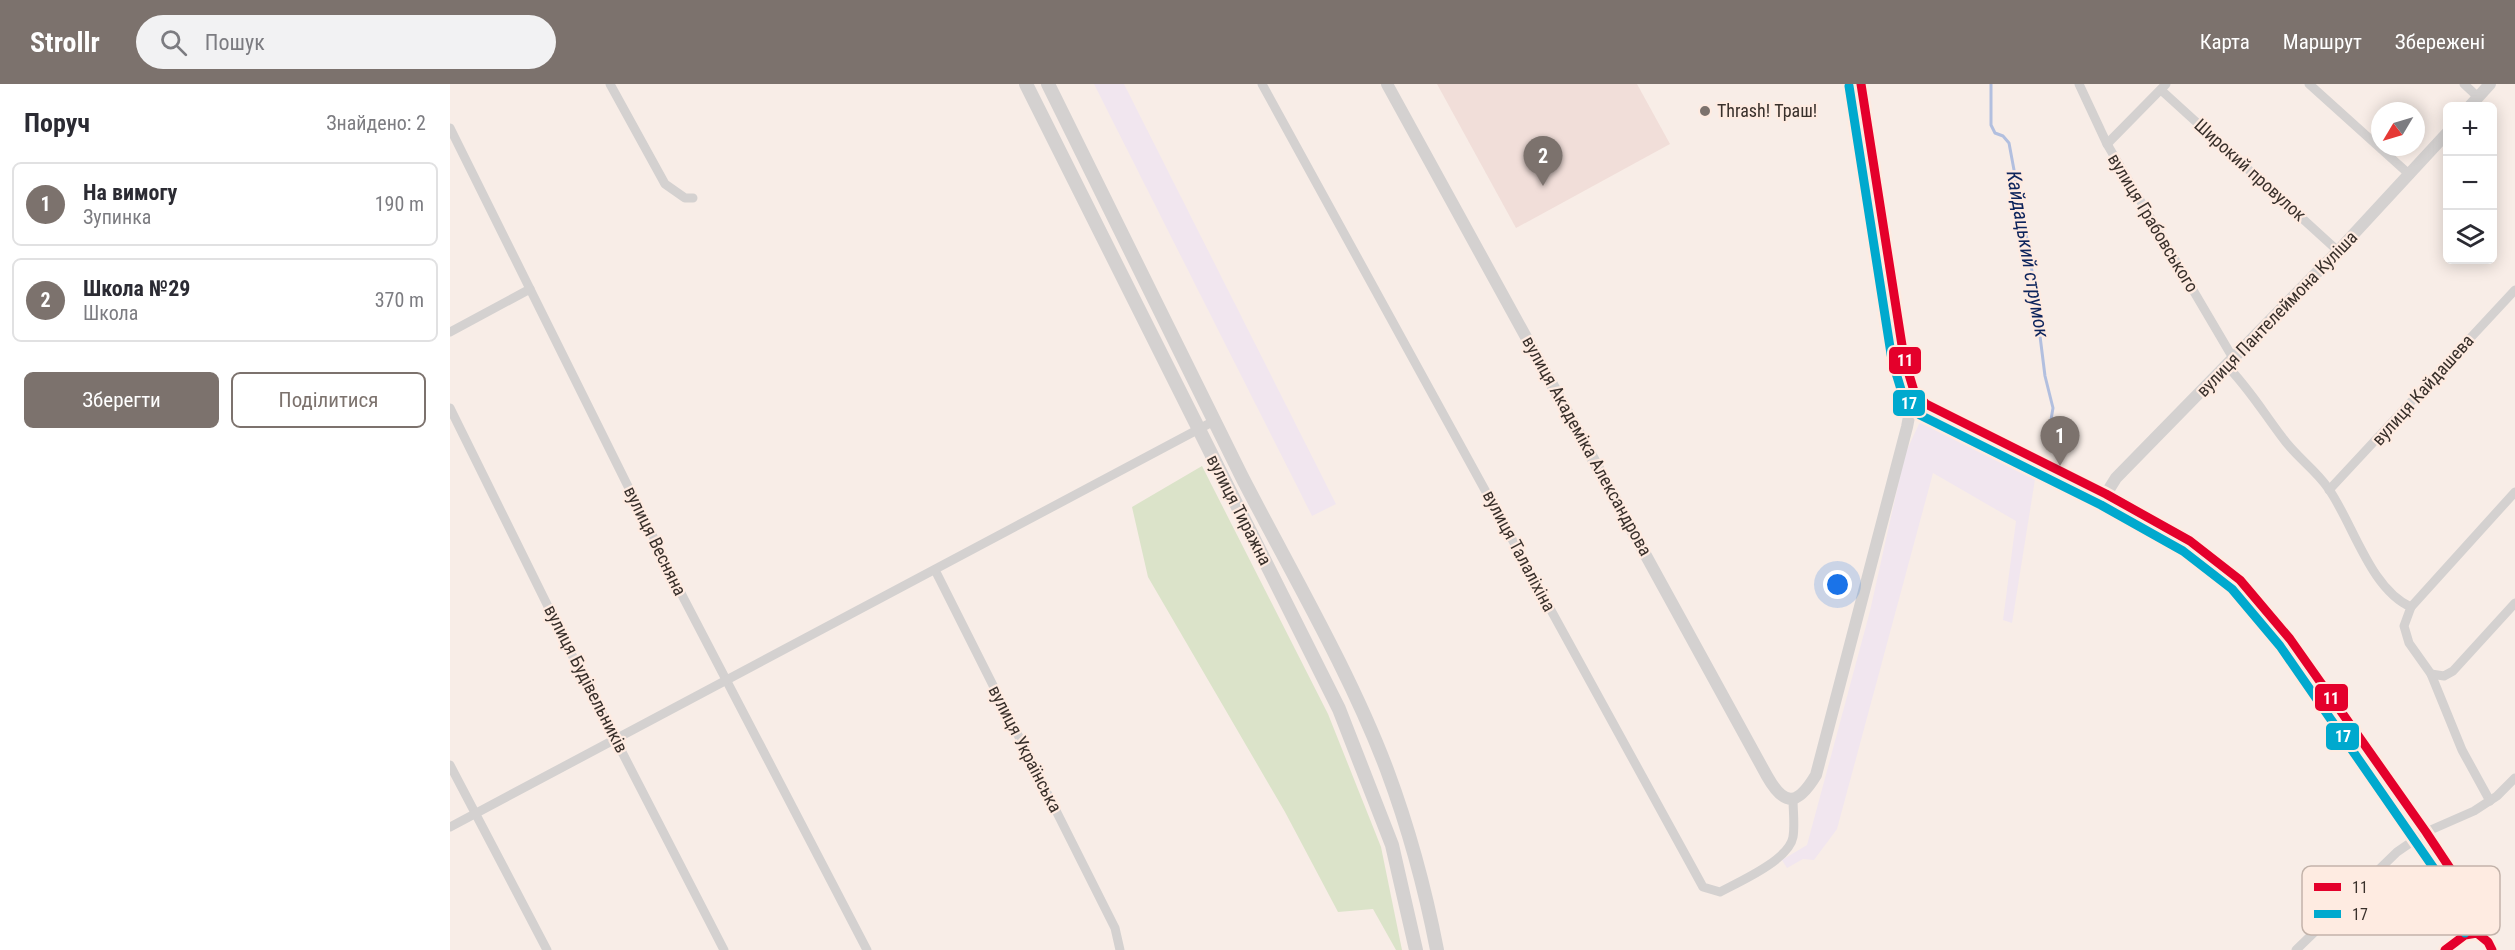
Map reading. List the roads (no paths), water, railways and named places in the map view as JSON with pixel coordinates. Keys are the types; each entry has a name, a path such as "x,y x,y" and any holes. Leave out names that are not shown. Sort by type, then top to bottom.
{"main road":[{"name":"вулиця Тиражна","path":"1026,84 1339,709 1392,845 1416,950"},
{"name":"вулиця Тиражна","path":"1048,84 1214,421 1356,700 1387,769 1425,888 1437,950"}],"street":[{"path":"610,84 665,184 685,198 693,198"},
{"name":"вулиця Талаліхіна","path":"1262,84 1383,300 1703,887 1720,892 1765,867 1782,854 1792,837 1793,799"},
{"name":"вулиця Академіка Александрова","path":"1388,84 1767,776 1778,794 1793,799"},
{"path":"1862,84 1904,358 1914,391 1926,404 2106,494 2190,541 2240,580 2290,639 2448,866"},
{"name":"вулиця Грабовського","path":"2079,84 2107,144 2230,361 2282,437 2330,490 2378,574 2394,596 2411,607"},
{"path":"2308,84 2410,175"},
{"path":"2464,84 2474,102 2490,84"},
{"path":"2107,144 2163,87"},
{"name":"Широкий провулок","path":"2163,87 2338,251"},
{"name":"вулиця Весняна","path":"450,128 684,599 867,950"},
{"name":"вулиця Пантелеймона Куліша","path":"2106,494 2116,478 2338,251 2443,138"},
{"path":"450,332 530,289"},
{"name":"вулиця Кайдашева","path":"2330,490 2374,444 2406,404 2515,290"},
{"path":"1793,799 1801,797 1816,775 1907,427 1914,391"},
{"name":"вулиця Будівельників","path":"450,408 578,667 617,738 724,950"},
{"path":"450,827 1214,421"},
{"path":"2490,801 2462,750 2431,674 2414,652 2407,636 2405,621 2411,607 2515,492"},
{"name":"вулиця Українська","path":"935,570 1115,928 1120,950"},
{"path":"2431,674 2444,676 2453,671 2515,603"},
{"path":"450,765 548,950"},
{"path":"2383,866 2426,832 2474,811 2490,801 2515,778"},
{"path":"2296,950 2311,935"},
{"path":"2445,950 2465,935"},
{"path":"2479,935 2488,942 2492,950"}],"waterway":[{"name":"Кайдацький струмок","path":"1991,84 1991,125 1995,133 2003,136 2009,143 2030,256 2045,376 2053,408 2049,431"}],"place":[{"name":"Thrash! Траш!","path":"1705,111"},
{"name":"Школа №29","path":"1543,186"},
{"name":"На вимогу","path":"2060,466"}]}
